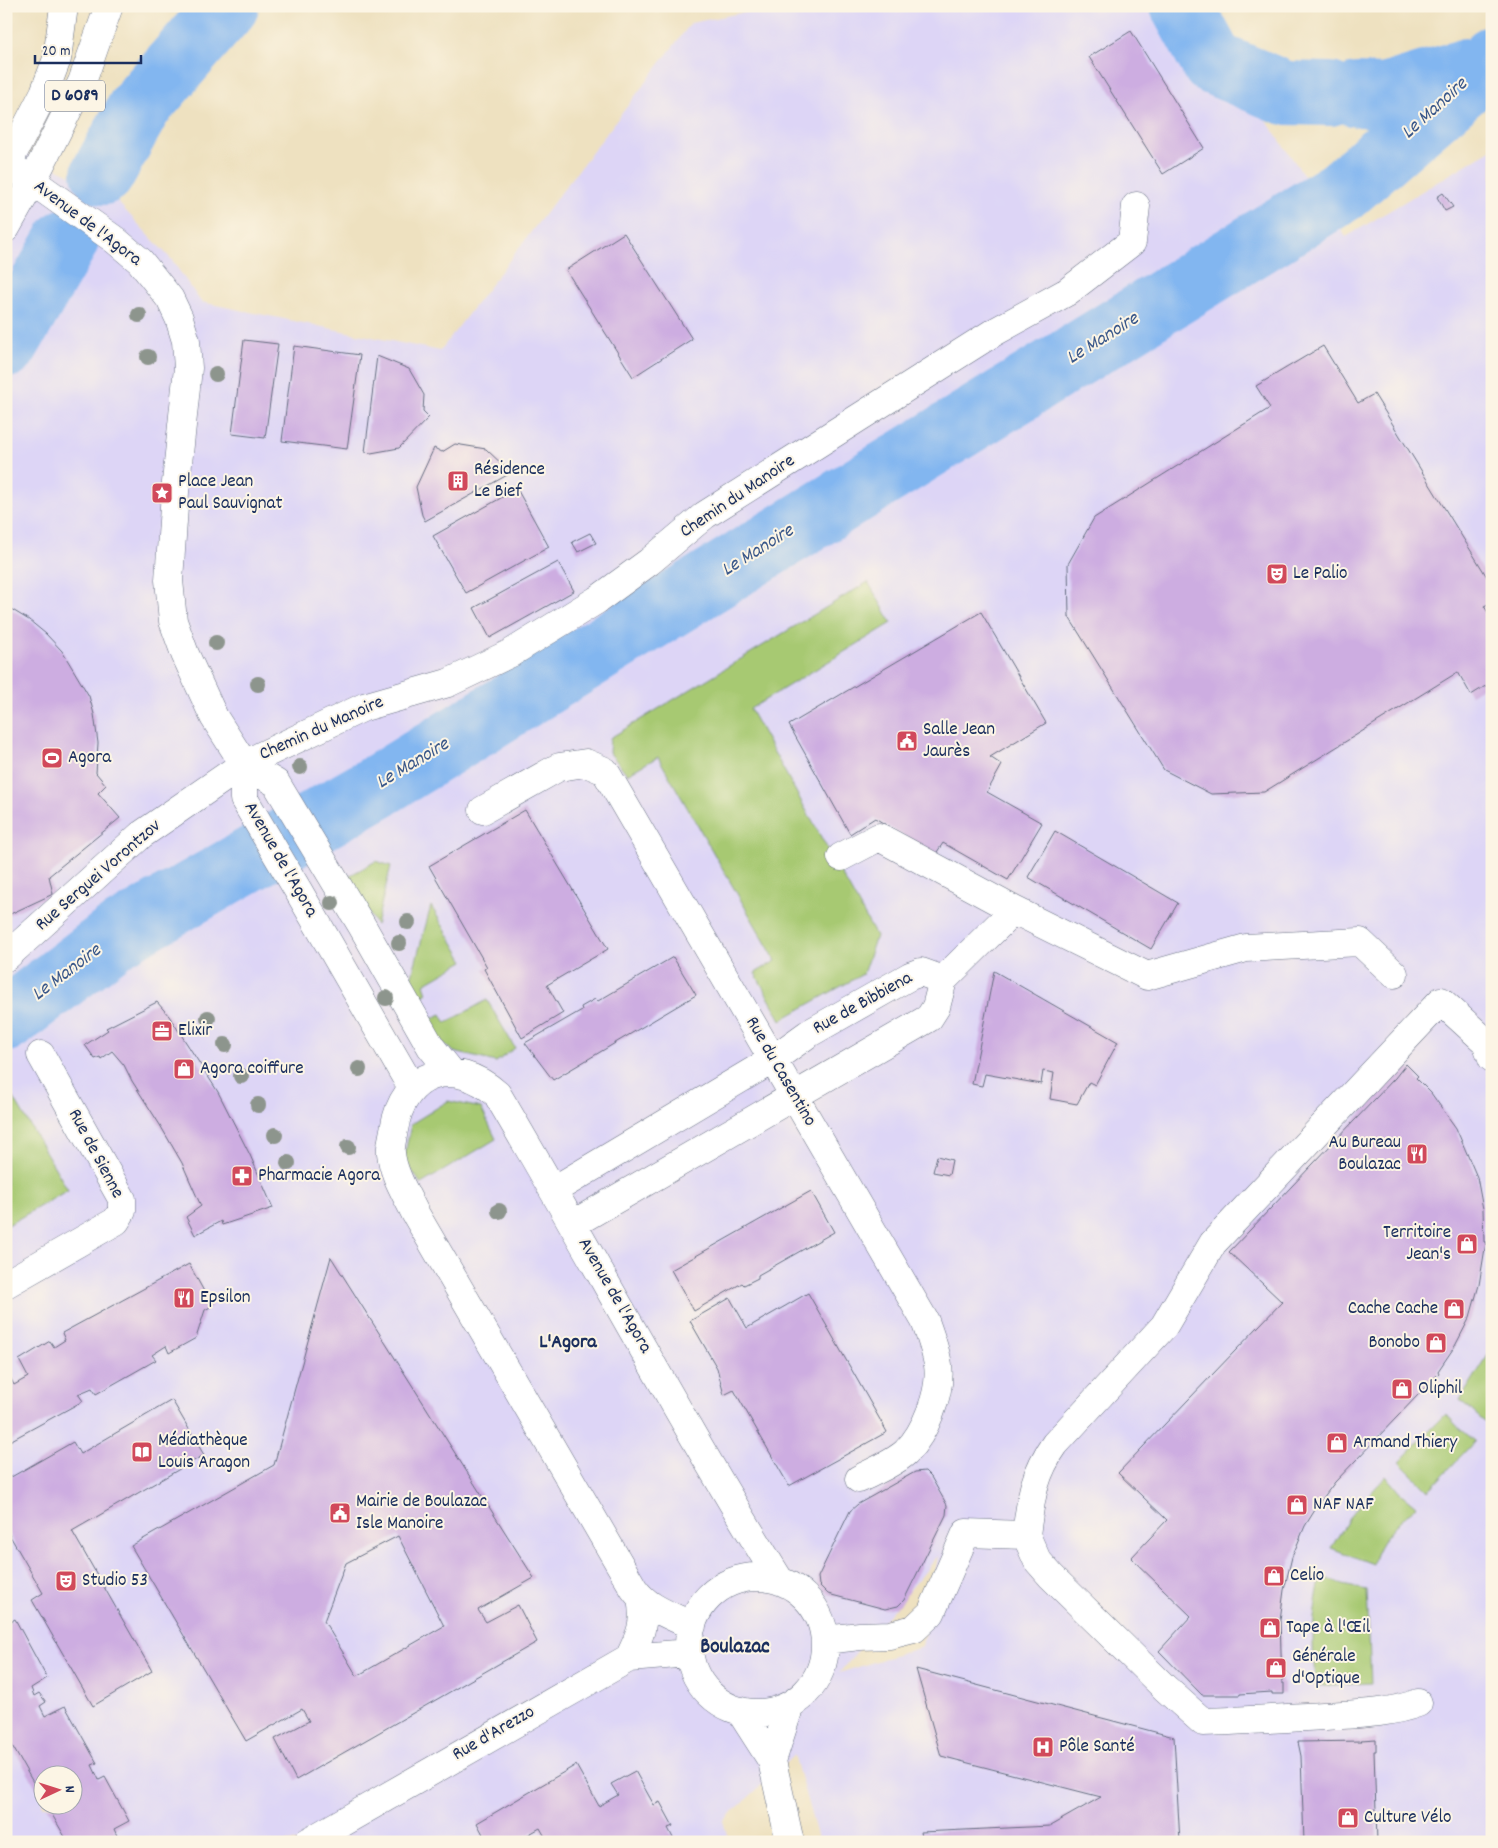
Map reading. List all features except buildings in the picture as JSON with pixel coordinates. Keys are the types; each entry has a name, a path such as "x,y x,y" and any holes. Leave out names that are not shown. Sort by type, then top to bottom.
{"street":[{"name":"D 6089","path":"7,166 44,93 57,59 64,6"},
{"name":"D 6089","path":"6,228 32,182 82,82 109,6"},
{"name":"Avenue de l'Agora","path":"7,166 114,240 140,261 170,299 179,318 186,341 188,368 175,492 169,594 173,621 185,654 214,717 244,764 244,799 412,1088"},
{"name":"Chemin du Manoire","path":"244,764 364,706 448,683 511,653 597,600 649,562 705,515 991,334 1067,292 1132,242 1136,206"},
{"name":"Rue du Casentino","path":"483,810 559,767 586,763 604,771 925,1321 938,1366 938,1390 931,1410 920,1433 905,1453 884,1467 859,1479"},
{"path":"244,764 276,783 431,1047 451,1072 429,1076 412,1088 396,1115 390,1152 398,1178 415,1213 640,1599 643,1620 639,1637 629,1658"},
{"name":"Rue Serguei Vorontzov","path":"6,957 141,835 244,764"},
{"path":"841,857 879,837 1014,910 1147,976 1246,948 1360,942 1394,974"},
{"path":"943,980 1014,910"},
{"name":"Rue de Bibbiena","path":"554,1190 772,1060 808,1034 910,976 921,972 943,980 936,1007 929,1018 573,1224"},
{"path":"1418,1703 1402,1709 1371,1713 1203,1722 1051,1576 1037,1560 1026,1535 1031,1495 1044,1459 1055,1444 1164,1326 1213,1243 1441,1000 1486,1042 1492,1058"},
{"name":"Rue de Sienne","path":"6,1284 116,1221 122,1211 122,1199 41,1055"},
{"name":"Avenue de l'Agora","path":"451,1072 485,1084 497,1094 554,1190 744,1524 780,1581"},
{"path":"825,1640 890,1635 914,1629 931,1613 966,1534 1026,1535"},
{"path":"758,1577 780,1581 792,1587 811,1604 818,1615 825,1640 824,1659 817,1677 805,1693 790,1705 774,1711 756,1714 740,1711 721,1703 706,1690 695,1673 689,1653 692,1626 702,1606 717,1590 736,1580 758,1577"},
{"path":"640,1599 660,1612 692,1626"},
{"name":"Rue d'Arezzo","path":"308,1842 629,1658 689,1653"},
{"path":"772,1761 790,1705"},
{"path":"740,1711 772,1761 790,1842"}],"shaded area":[{"path":"775,6 1201,6 1255,104 1346,237 1492,149 1492,1842 819,1842 794,1755 723,1821 729,1842 6,1842 6,144 110,194 171,259 201,302 440,351 691,23","holes":["938,1556 922,1647 839,1673"]}],"green space":[{"path":"868,582 892,623 750,709 876,936 863,974 781,1020 755,973 776,961 658,757 627,774 609,752 610,738"},
{"path":"376,861 391,866 376,925 347,877"},
{"path":"431,906 464,961 424,984 427,993 418,1000 409,986"},
{"path":"487,1000 515,1048 496,1062 454,1052 438,1038 429,1020 441,1014 446,1023"},
{"path":"12,1095 68,1190 6,1226 6,1099"},
{"path":"448,1101 481,1108 496,1139 421,1184 404,1159 411,1124"},
{"path":"1492,1349 1492,1426 1490,1427 1460,1400"},
{"path":"1446,1414 1475,1441 1428,1491 1399,1462"},
{"path":"1386,1476 1399,1492 1416,1506 1384,1539 1373,1564 1331,1548 1351,1515"},
{"path":"1321,1576 1342,1585 1367,1590 1371,1683 1316,1686 1313,1631"}],"waterway":[{"path":"103,173 140,106 227,6"},
{"path":"1182,6 1213,63 1285,93 1330,94"},
{"name":"Le Manoire","path":"6,1020 115,937 382,784 1342,191 1488,64 1492,58"},
{"path":"1357,95 1384,96 1467,70"},
{"path":"6,346 67,240"}],"place":[{"name":"Résidence Le Bief","path":"458,481"},
{"name":"Place Jean Paul Sauvignat","path":"162,493"},
{"name":"Le Palio","path":"1277,574"},
{"name":"Salle Jean Jaurès","path":"907,741"},
{"name":"Agora","path":"52,758"},
{"name":"Elixir","path":"162,1031"},
{"name":"Agora coiffure","path":"184,1069"},
{"name":"Au Bureau Boulazac","path":"1417,1154"},
{"name":"Pharmacie Agora","path":"242,1176"},
{"name":"Territoire Jean's","path":"1467,1244"},
{"name":"Epsilon","path":"184,1298"},
{"name":"Cache Cache","path":"1454,1309"},
{"name":"Bonobo","path":"1436,1343"},
{"name":"Oliphil","path":"1402,1389"},
{"name":"Armand Thiery","path":"1337,1443"},
{"name":"Médiathèque Louis Aragon","path":"142,1452"},
{"name":"NAF NAF","path":"1297,1505"},
{"name":"Mairie de Boulazac Isle Manoire","path":"340,1513"},
{"name":"Celio","path":"1274,1576"},
{"name":"Studio 53","path":"66,1581"},
{"name":"Tape à l'Œil","path":"1270,1628"},
{"name":"Générale d'Optique","path":"1276,1668"},
{"name":"Pôle Santé","path":"1043,1747"},
{"name":"Culture Vélo","path":"1348,1818"}],"district":[{"name":"L'Agora","path":"568,1343"},
{"name":"Boulazac","path":"735,1648"}]}
